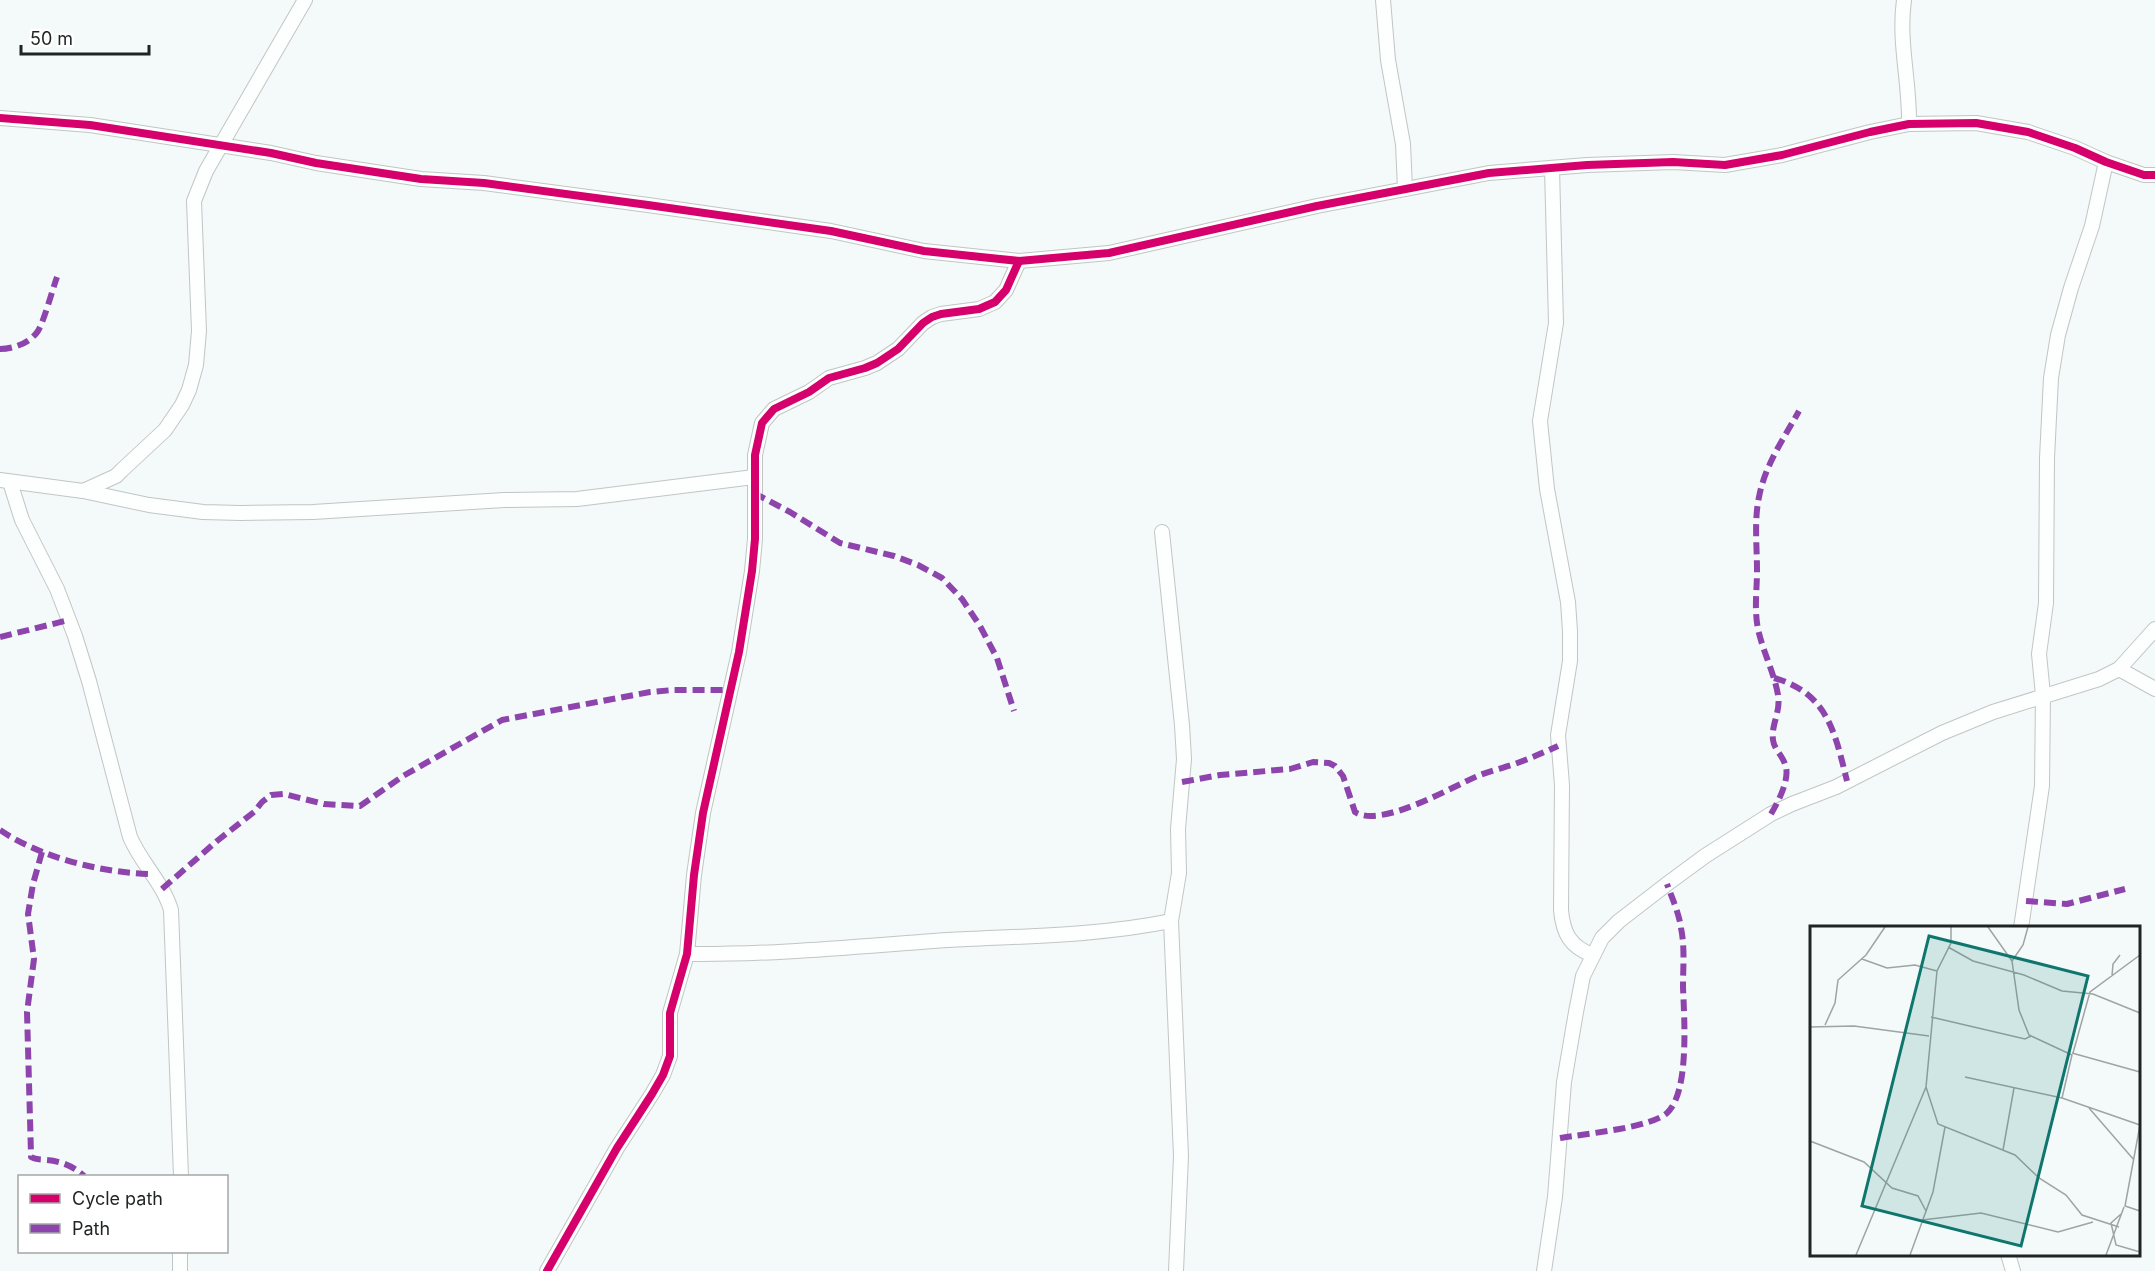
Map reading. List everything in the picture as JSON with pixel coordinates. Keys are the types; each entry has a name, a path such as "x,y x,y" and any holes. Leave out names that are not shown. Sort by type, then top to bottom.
{"street":[{"path":"83,491 116,476 150,445 173,419 189,390 196,365 199,331 194,201 206,171 305,0"},
{"path":"1383,0 1388,60 1403,144 1405,189"},
{"path":"1904,0 1901,29 1909,92 1909,124"},
{"path":"0,118 90,125 421,179 484,183 648,204 831,231 924,251 1019,261 1109,253 1317,206 1489,173 1673,162 1725,165 1754,161 1909,124 1976,123 2028,132 2144,175 2155,175"},
{"path":"2021,926 2042,786 2043,695 2040,654 2046,603 2047,458 2051,378 2058,334 2092,226 2106,162"},
{"path":"1552,168 1556,323 1540,421 1547,489 1568,602 1570,631 1570,661 1558,735 1562,785 1561,910 1562,922 1568,939 1582,951 1593,955"},
{"path":"547,1271 617,1148 663,1075 670,1056 669,1026 673,1000 687,954 694,875 703,813 739,652 750,583 754,539 755,455 760,428 769,413 834,376 877,363 898,349 932,317 979,309 995,302 1006,290 1019,261"},
{"path":"5,481 83,491 149,505 203,512 291,513 504,500 577,499 754,477"},
{"path":"5,481 57,589 75,636 130,837 139,856 162,889 171,910 180,1175"},
{"path":"1162,531 1184,759 1178,814 1179,873 1171,921 1181,1156 1176,1271"},
{"path":"1544,1271 1555,1197 1564,1082 1583,976 1602,938 1627,915 1705,856 1771,814 1836,787 1942,733 1993,712 2099,679 2119,669 2155,629"},
{"path":"2119,669 2155,689"},
{"path":"687,954 733,955 951,940 1005,939 1118,930 1171,921"},
{"path":"180,1253 180,1271"},
{"path":"2009,1256 2013,1271"}],"marked path":[{"path":"0,349 21,344 31,339 38,331 57,277"},
{"path":"1771,814 1783,790 1786,770 1773,740 1779,701 1757,622 1757,515 1759,497 1766,474 1799,411"},
{"path":"754,493 840,543 894,556 918,565 942,578 962,599 980,626 997,658 1014,711"},
{"path":"0,637 69,620"},
{"path":"1774,678 1792,685 1818,705 1833,731 1847,781"},
{"path":"162,889 271,795 284,794 324,804 360,806 403,776 502,720 650,692 731,690"},
{"path":"1182,782 1220,775 1290,769 1313,762 1329,763 1335,766 1343,776 1355,812 1367,816 1382,815 1417,804 1480,775 1558,746"},
{"path":"0,830 34,849 73,862 113,871 152,874"},
{"path":"42,852 28,914 34,959 27,1012 31,1157 62,1163 83,1175"},
{"path":"1560,1138 1646,1123 1667,1113 1674,1103 1679,1089 1684,1053 1683,950 1679,917 1667,884"},
{"path":"2026,901 2067,904 2125,889"}],"cycle path":[{"path":"0,118 90,125 421,179 484,183 648,205 831,231 924,251 1019,261 1109,253 1317,206 1489,173 1587,165 1673,162 1725,165 1782,155 1909,124 1976,123 2028,132 2144,175 2155,175"},
{"path":"547,1271 617,1148 663,1075 670,1056 670,1013 687,954 694,875 703,813 739,652 752,571 755,539 755,455 762,423 774,409 809,392 829,378 877,363 898,349 932,317 979,309 995,302 1006,290 1019,261"}]}
